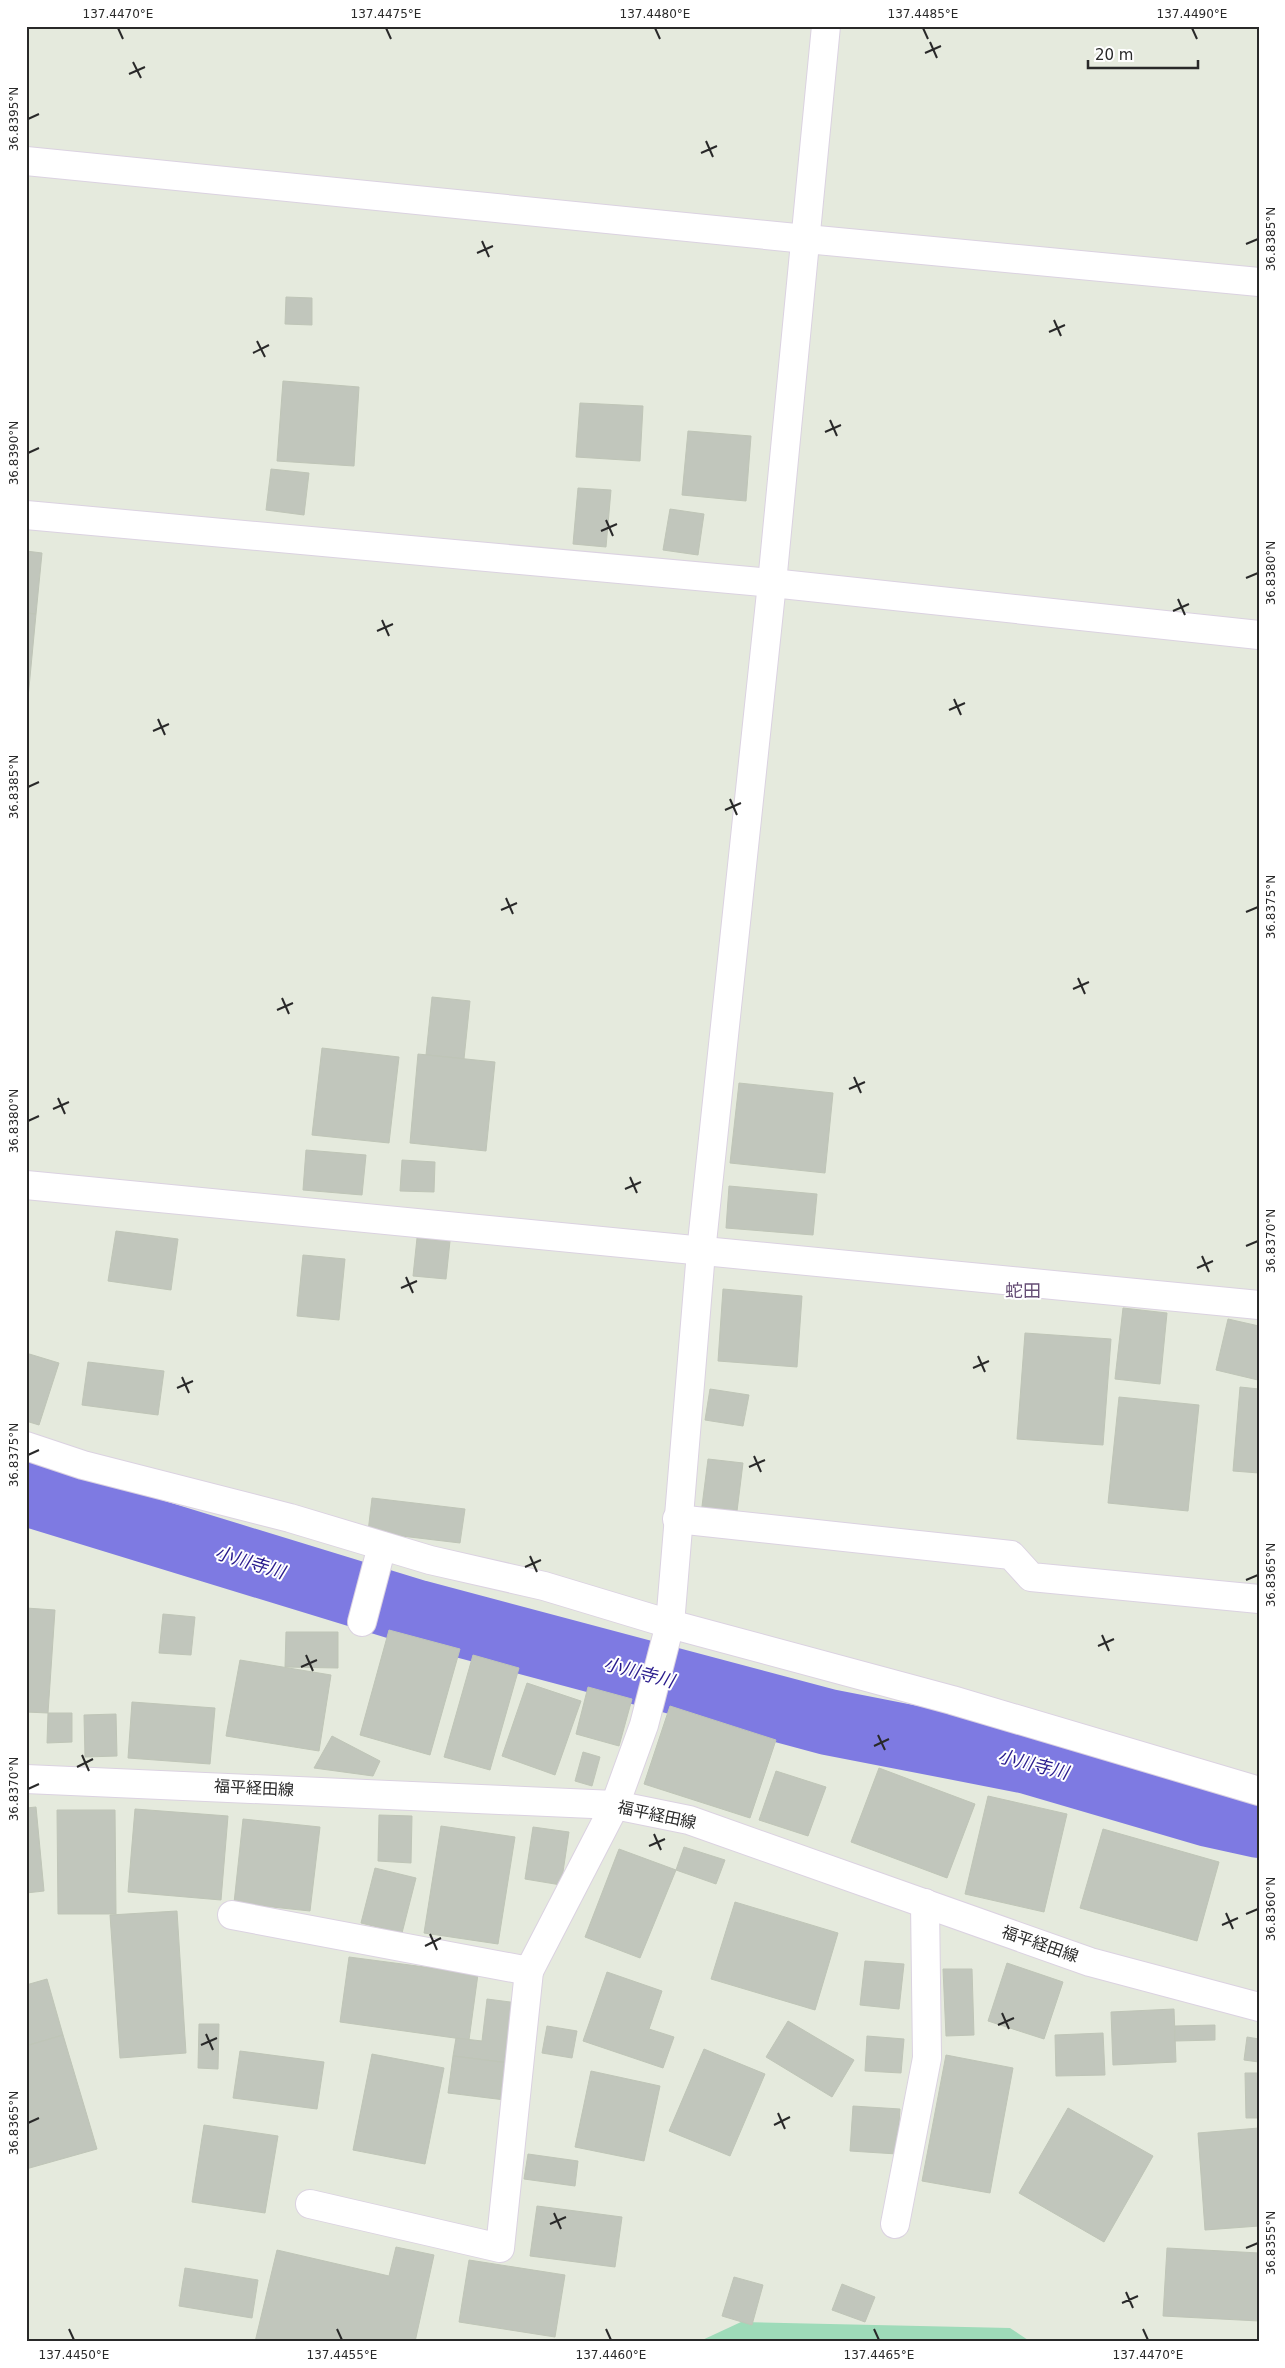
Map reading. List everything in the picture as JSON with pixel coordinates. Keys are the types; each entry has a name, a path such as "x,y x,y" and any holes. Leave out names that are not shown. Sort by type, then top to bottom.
{"street":[{"path":"310,2204 500,2248 529,1972 615,1805 644,1725 670,1624 701,1252 772,584 826,26"},
{"path":"26,161 806,240 1259,282"},
{"path":"26,515 772,584 1259,634"},
{"path":"26,1185 1259,1305"},
{"path":"26,1446 83,1465 290,1518 430,1560 544,1586 670,1624 952,1700 1259,1791"},
{"path":"678,1519 1011,1555 1031,1577 1259,1599"},
{"path":"362,1622 382,1546"},
{"name":"福平経田線","path":"26,1778 615,1805 689,1820 1090,1962 1259,2007"},
{"path":"895,2224 927,2058 924,1903"},
{"path":"232,1915 529,1972"}],"green space":[{"path":"741,2322 1010,2328 1031,2342 698,2342"}],"building":[{"path":"286,297 312,298 312,325 285,324"},
{"path":"283,381 359,387 354,466 277,461"},
{"path":"580,403 643,406 640,461 576,457"},
{"path":"688,431 751,436 746,501 682,495"},
{"path":"271,469 309,473 304,515 266,510"},
{"path":"578,488 611,490 606,547 573,544"},
{"path":"670,509 704,514 698,555 663,550"},
{"path":"26,551 42,553 36,614 26,613"},
{"path":"26,613 36,614 28,698 26,698"},
{"path":"432,997 470,1001 464,1059 426,1055"},
{"path":"322,1048 399,1057 389,1143 312,1135"},
{"path":"418,1054 495,1062 486,1151 410,1143"},
{"path":"739,1083 833,1093 825,1173 730,1163"},
{"path":"306,1150 366,1155 362,1195 303,1190"},
{"path":"402,1160 435,1162 434,1192 400,1191"},
{"path":"729,1186 817,1194 813,1235 726,1228"},
{"path":"116,1231 178,1239 171,1290 108,1281"},
{"path":"417,1238 450,1241 446,1279 413,1276"},
{"path":"303,1255 345,1259 339,1320 297,1316"},
{"path":"723,1289 802,1296 797,1367 718,1361"},
{"path":"1123,1308 1167,1313 1160,1384 1115,1379"},
{"path":"1228,1319 1259,1326 1258,1380 1216,1370"},
{"path":"1025,1333 1111,1339 1103,1445 1017,1439"},
{"path":"26,1353 59,1363 39,1425 26,1421"},
{"path":"88,1362 164,1371 158,1415 82,1405"},
{"path":"1240,1387 1259,1389 1259,1473 1233,1471"},
{"path":"710,1389 749,1395 743,1426 705,1420"},
{"path":"1119,1397 1199,1405 1188,1511 1108,1503"},
{"path":"708,1459 743,1463 736,1519 701,1514"},
{"path":"372,1498 465,1509 460,1543 368,1532"},
{"path":"26,1608 55,1610 48,1713 26,1712"},
{"path":"163,1614 195,1617 191,1655 159,1653"},
{"path":"389,1630 460,1649 430,1755 360,1735"},
{"path":"286,1632 338,1632 338,1668 285,1667"},
{"path":"473,1655 519,1668 490,1770 444,1757"},
{"path":"240,1660 331,1675 319,1751 226,1736"},
{"path":"527,1683 581,1701 555,1775 502,1756"},
{"path":"588,1687 632,1699 619,1746 576,1734"},
{"path":"132,1702 215,1708 210,1764 128,1758"},
{"path":"670,1706 776,1740 750,1818 644,1784"},
{"path":"48,1713 72,1713 72,1742 47,1743"},
{"path":"116,1714 117,1756 85,1757 84,1715"},
{"path":"332,1736 380,1761 373,1776 314,1768"},
{"path":"583,1752 600,1757 592,1786 575,1781"},
{"path":"879,1768 975,1804 947,1878 851,1842"},
{"path":"776,1771 826,1787 808,1836 759,1820"},
{"path":"988,1796 1067,1814 1044,1912 965,1894"},
{"path":"36,1807 44,1891 26,1893 26,1808"},
{"path":"135,1809 228,1816 221,1900 128,1892"},
{"path":"57,1810 115,1810 116,1914 58,1914"},
{"path":"379,1815 412,1816 411,1863 378,1861"},
{"path":"243,1819 320,1827 310,1911 234,1903"},
{"path":"441,1826 515,1837 498,1944 424,1933"},
{"path":"533,1827 569,1832 561,1885 525,1879"},
{"path":"1103,1829 1219,1862 1197,1941 1080,1908"},
{"path":"684,1847 725,1860 716,1884 676,1870"},
{"path":"619,1849 676,1870 640,1958 585,1937"},
{"path":"375,1868 416,1878 402,1933 361,1923"},
{"path":"735,1902 838,1933 815,2010 711,1979"},
{"path":"177,1911 186,2053 120,2058 110,1915"},
{"path":"349,1957 478,1974 469,2040 340,2022"},
{"path":"865,1961 904,1964 899,2009 860,2005"},
{"path":"1007,1963 1063,1982 1044,2039 988,2021"},
{"path":"943,1969 972,1969 974,2035 946,2036"},
{"path":"607,1972 662,1991 649,2029 674,2037 663,2068 583,2041"},
{"path":"47,1979 63,2035 26,2046 26,1985"},
{"path":"487,1999 518,2003 509,2063 453,2056 456,2038 482,2041"},
{"path":"1174,2009 1176,2062 1113,2065 1111,2012"},
{"path":"788,2021 854,2060 832,2097 766,2057"},
{"path":"199,2024 219,2024 218,2069 198,2068"},
{"path":"1215,2025 1215,2040 1175,2041 1175,2026"},
{"path":"547,2026 577,2031 572,2058 542,2053"},
{"path":"1103,2033 1105,2075 1056,2076 1055,2035"},
{"path":"63,2035 97,2149 26,2169 26,2046"},
{"path":"867,2036 904,2039 901,2073 865,2071"},
{"path":"1247,2037 1259,2039 1259,2062 1244,2060"},
{"path":"704,2049 765,2074 730,2156 669,2131"},
{"path":"240,2051 324,2062 317,2109 233,2098"},
{"path":"372,2054 444,2068 425,2164 353,2150"},
{"path":"946,2055 1013,2068 990,2193 922,2181"},
{"path":"453,2056 509,2063 505,2100 448,2093"},
{"path":"591,2071 660,2086 644,2161 575,2147"},
{"path":"1245,2073 1259,2073 1259,2118 1246,2118"},
{"path":"853,2106 900,2109 897,2154 850,2151"},
{"path":"1068,2108 1153,2156 1104,2242 1019,2193"},
{"path":"204,2125 278,2136 265,2213 192,2202"},
{"path":"1259,2128 1259,2226 1205,2230 1198,2133"},
{"path":"528,2154 578,2161 575,2186 524,2179"},
{"path":"537,2206 622,2217 615,2267 530,2256"},
{"path":"396,2247 434,2255 415,2342 255,2342 277,2250 389,2276"},
{"path":"1167,2248 1259,2253 1259,2321 1163,2316"},
{"path":"469,2260 565,2275 555,2337 459,2322"},
{"path":"185,2268 258,2280 252,2318 179,2306"},
{"path":"734,2277 763,2285 752,2325 722,2316"},
{"path":"842,2284 875,2297 865,2322 832,2310"},
{"path":"1210,2340 1259,2340 1259,2342 1210,2342"}],"waterway":[{"name":"小川寺川","path":"26,1493 418,1613 828,1722 1028,1761 1209,1814 1259,1825"}],"district":[{"name":"蛇田","path":"1023,1290"}]}
